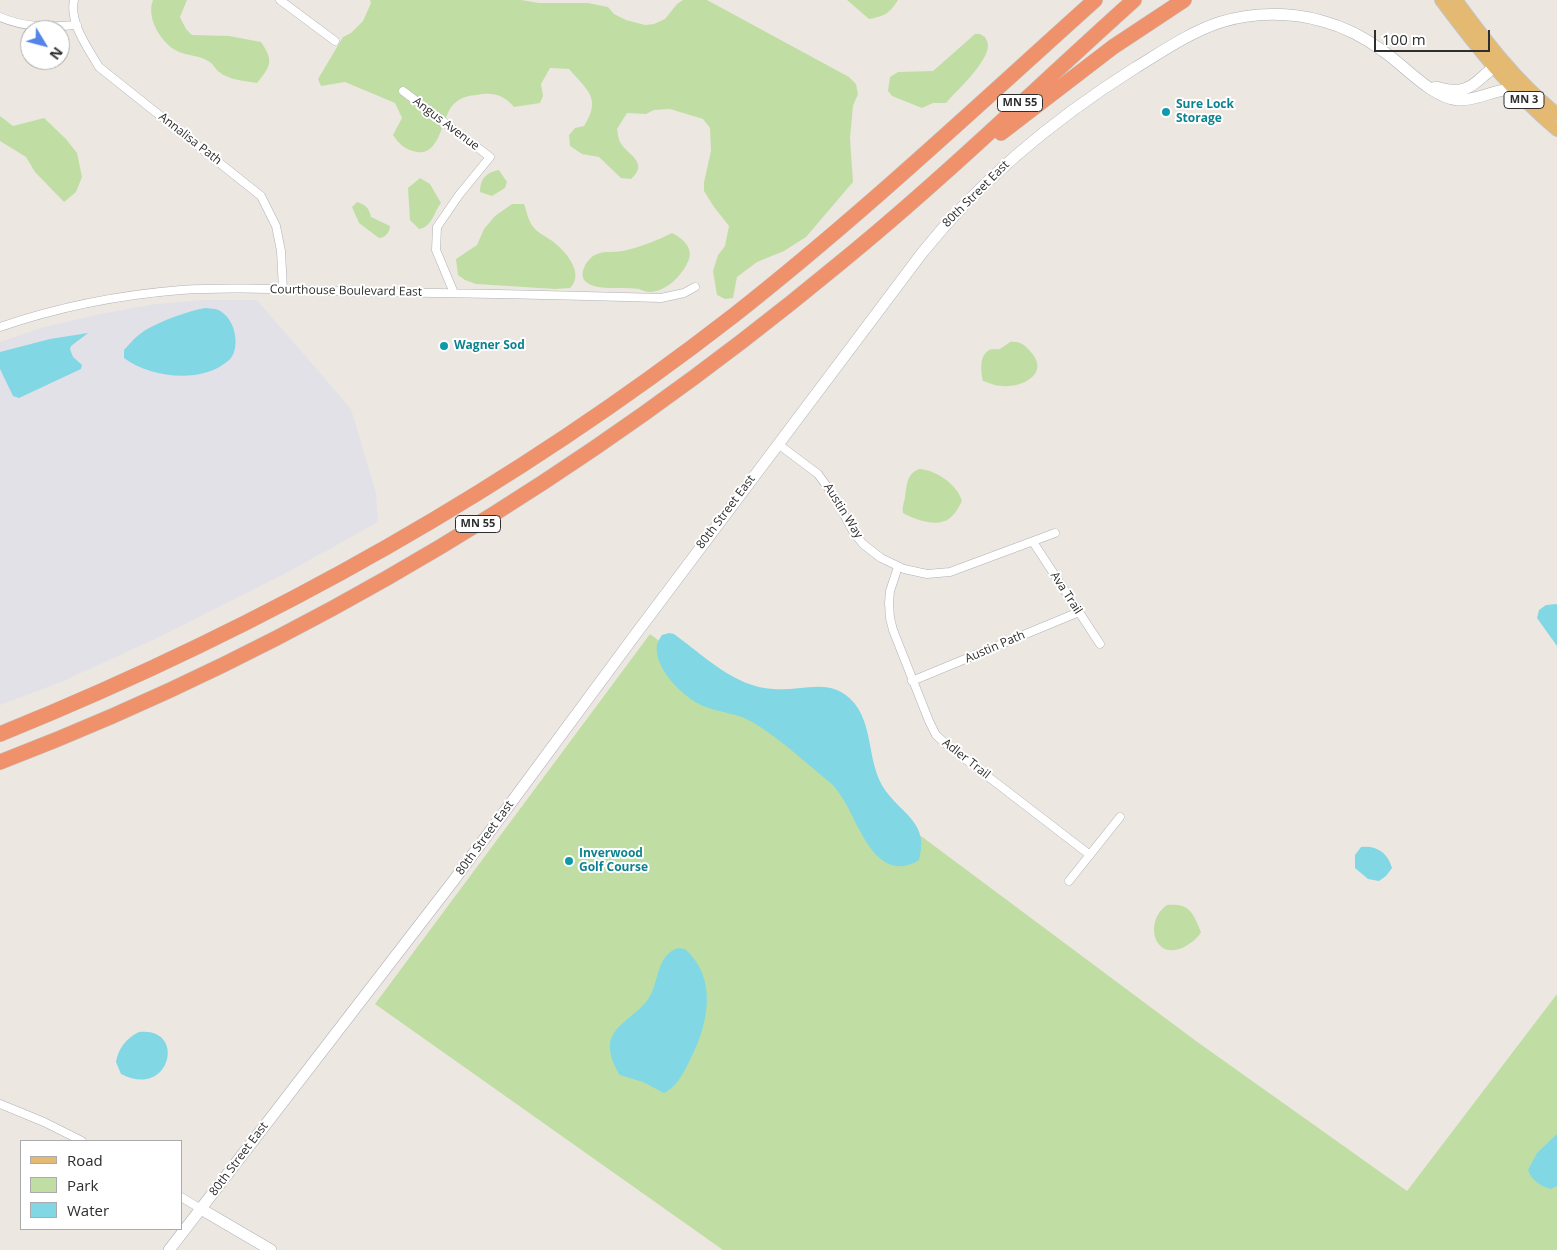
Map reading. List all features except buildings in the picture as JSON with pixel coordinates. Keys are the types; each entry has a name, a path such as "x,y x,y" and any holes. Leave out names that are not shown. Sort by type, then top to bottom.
{"highway":[{"path":"894,181 1018,65 1078,0"},
{"name":"MN 55","path":"0,734 123,682 236,628 364,560 490,485 598,415 692,347 822,244 1095,0"},
{"name":"MN 55","path":"0,762 129,708 257,647 359,594 483,521 606,441 717,361 842,262 907,206 1134,0"},
{"path":"907,206 1091,64 1184,0"}],"main road":[{"name":"MN 3","path":"1441,0 1494,68 1557,130"},
{"name":"MN 3","path":"1456,0 1514,73 1557,114"}],"street":[{"name":"Annalisa Path","path":"74,0 76,25 99,67 261,196 276,226 281,251 283,290"},
{"path":"280,0 335,41"},
{"name":"80th Street East","path":"169,1250 457,876 922,253 975,193 1015,155 1056,122 1108,86 1187,36 1215,24 1239,18 1274,14 1305,17 1335,25 1362,37 1438,93 1458,100 1474,98 1495,91 1514,89"},
{"path":"0,17 12,22 44,27 76,25"},
{"path":"1494,68 1503,67 1514,73"},
{"name":"80th Street East","path":"1421,80 1440,88 1460,90 1473,86 1494,68"},
{"name":"Angus Avenue","path":"403,92 490,157 459,195 437,227 436,250 454,293"},
{"name":"Courthouse Boulevard East","path":"0,327 86,303 182,290 283,290 661,298 684,293 695,286"},
{"name":"Austin Way","path":"778,444 818,474 834,496 854,533 863,544 881,558 898,567 916,573 950,572 1055,533"},
{"name":"Ava Trail","path":"1033,542 1100,644"},
{"name":"Adler Trail","path":"898,567 890,591 890,618 912,681 933,730 941,740 1090,855"},
{"name":"Austin Path","path":"912,681 1079,612"},
{"path":"1069,881 1120,817"},
{"path":"0,1104 44,1122 80,1140"},
{"path":"182,1198 271,1250"}],"shaded area":[{"path":"201,300 257,300 351,409 376,493 378,522 288,572 157,638 61,682 0,705 0,342 41,328 100,314 156,304"}],"green space":[{"path":"153,0 187,0 180,17 186,29 192,35 229,36 261,42 268,54 268,68 257,83 237,80 223,75 205,59 175,50 163,39 154,24 151,8"},
{"path":"370,0 521,0 539,3 588,3 608,7 614,14 626,20 645,25 654,24 665,19 677,4 683,0 707,0 849,77 856,84 858,94 853,106 850,138 853,182 806,237 784,251 757,262 737,277 733,298 725,299 717,295 713,271 718,255 725,246 729,226 704,191 704,182 711,151 710,128 703,119 670,109 654,110 646,114 627,113 617,129 618,137 623,147 638,163 638,168 631,179 621,178 599,157 582,154 570,146 569,135 575,128 584,126 592,108 592,101 586,89 569,69 550,68 541,84 543,96 540,103 514,107 504,98 492,94 463,98 452,106 436,142 431,148 425,152 409,150 400,144 393,135 402,118 395,103 345,82 321,86 318,79 343,37 351,33 363,21 371,3"},
{"path":"847,0 898,0 886,14 869,19"},
{"path":"975,34 985,37 988,44 987,52 978,68 946,103 933,103 922,108 892,96 888,91 890,77 898,72 933,71"},
{"path":"0,116 13,126 44,118 66,139 77,153 82,177 76,192 64,202 35,172 26,157 0,141"},
{"path":"499,170 507,182 505,188 492,196 480,192 481,183 487,174"},
{"path":"420,178 430,184 441,203 430,222 419,229 410,220 408,188"},
{"path":"357,202 367,207 371,217 390,226 385,236 379,238 359,223 352,207"},
{"path":"512,204 524,204 529,220 537,231 555,243 570,259 575,271 575,277 574,283 570,288 555,289 476,284 458,275 456,259 477,245 484,229 495,216"},
{"path":"672,233 686,243 690,255 687,265 668,286 650,292 634,288 602,288 586,282 584,279 583,272 586,265 590,258 596,254 619,252 648,244"},
{"path":"1010,342 1016,342 1026,347 1036,359 1036,372 1032,378 1026,382 1010,386 997,386 983,381 981,365 985,353 1000,349"},
{"path":"919,469 932,472 945,479 956,489 962,501 952,516 945,521 926,522 903,513 909,477"},
{"path":"650,634 1196,1041 1407,1191 1557,994 1557,1250 723,1250 375,1004"},
{"path":"1167,905 1181,906 1190,911 1196,919 1201,932 1197,938 1186,946 1175,950 1166,949 1160,945 1154,930 1155,921"}],"water":[{"path":"205,308 221,311 227,317 234,330 235,351 228,361 217,368 204,373 176,376 148,370 124,358 124,350 136,337 146,330 171,318"},
{"path":"88,333 71,346 70,349 73,357 82,365 81,369 19,398 13,396 0,369 0,352 50,339"},
{"path":"1557,604 1557,646 1537,618 1539,610 1546,605"},
{"path":"674,634 720,669 746,683 773,689 827,687 846,695 855,704 865,724 879,780 892,799 918,828 921,837 919,860 908,865 896,866 886,863 869,846 833,785 794,752 754,723 742,717 703,706 679,689 665,672 657,654 657,645 660,638 662,635"},
{"path":"1361,847 1377,849 1388,858 1392,868 1379,881 1368,879 1355,868 1355,855"},
{"path":"678,948 685,949 696,961 703,975 707,1005 705,1020 695,1050 678,1081 664,1093 643,1082 620,1075 612,1058 610,1043 619,1027 646,1002 653,990 662,962 671,951"},
{"path":"139,1032 154,1033 163,1040 168,1050 167,1060 161,1071 152,1078 138,1079 121,1074 116,1062 123,1044"},
{"path":"1557,1134 1557,1186 1551,1189 1537,1182 1528,1170 1537,1153"}],"place":[{"name":"Sure Lock Storage","path":"1166,112"},
{"name":"Wagner Sod","path":"444,346"},
{"name":"Inverwood Golf Course","path":"569,861"}]}
